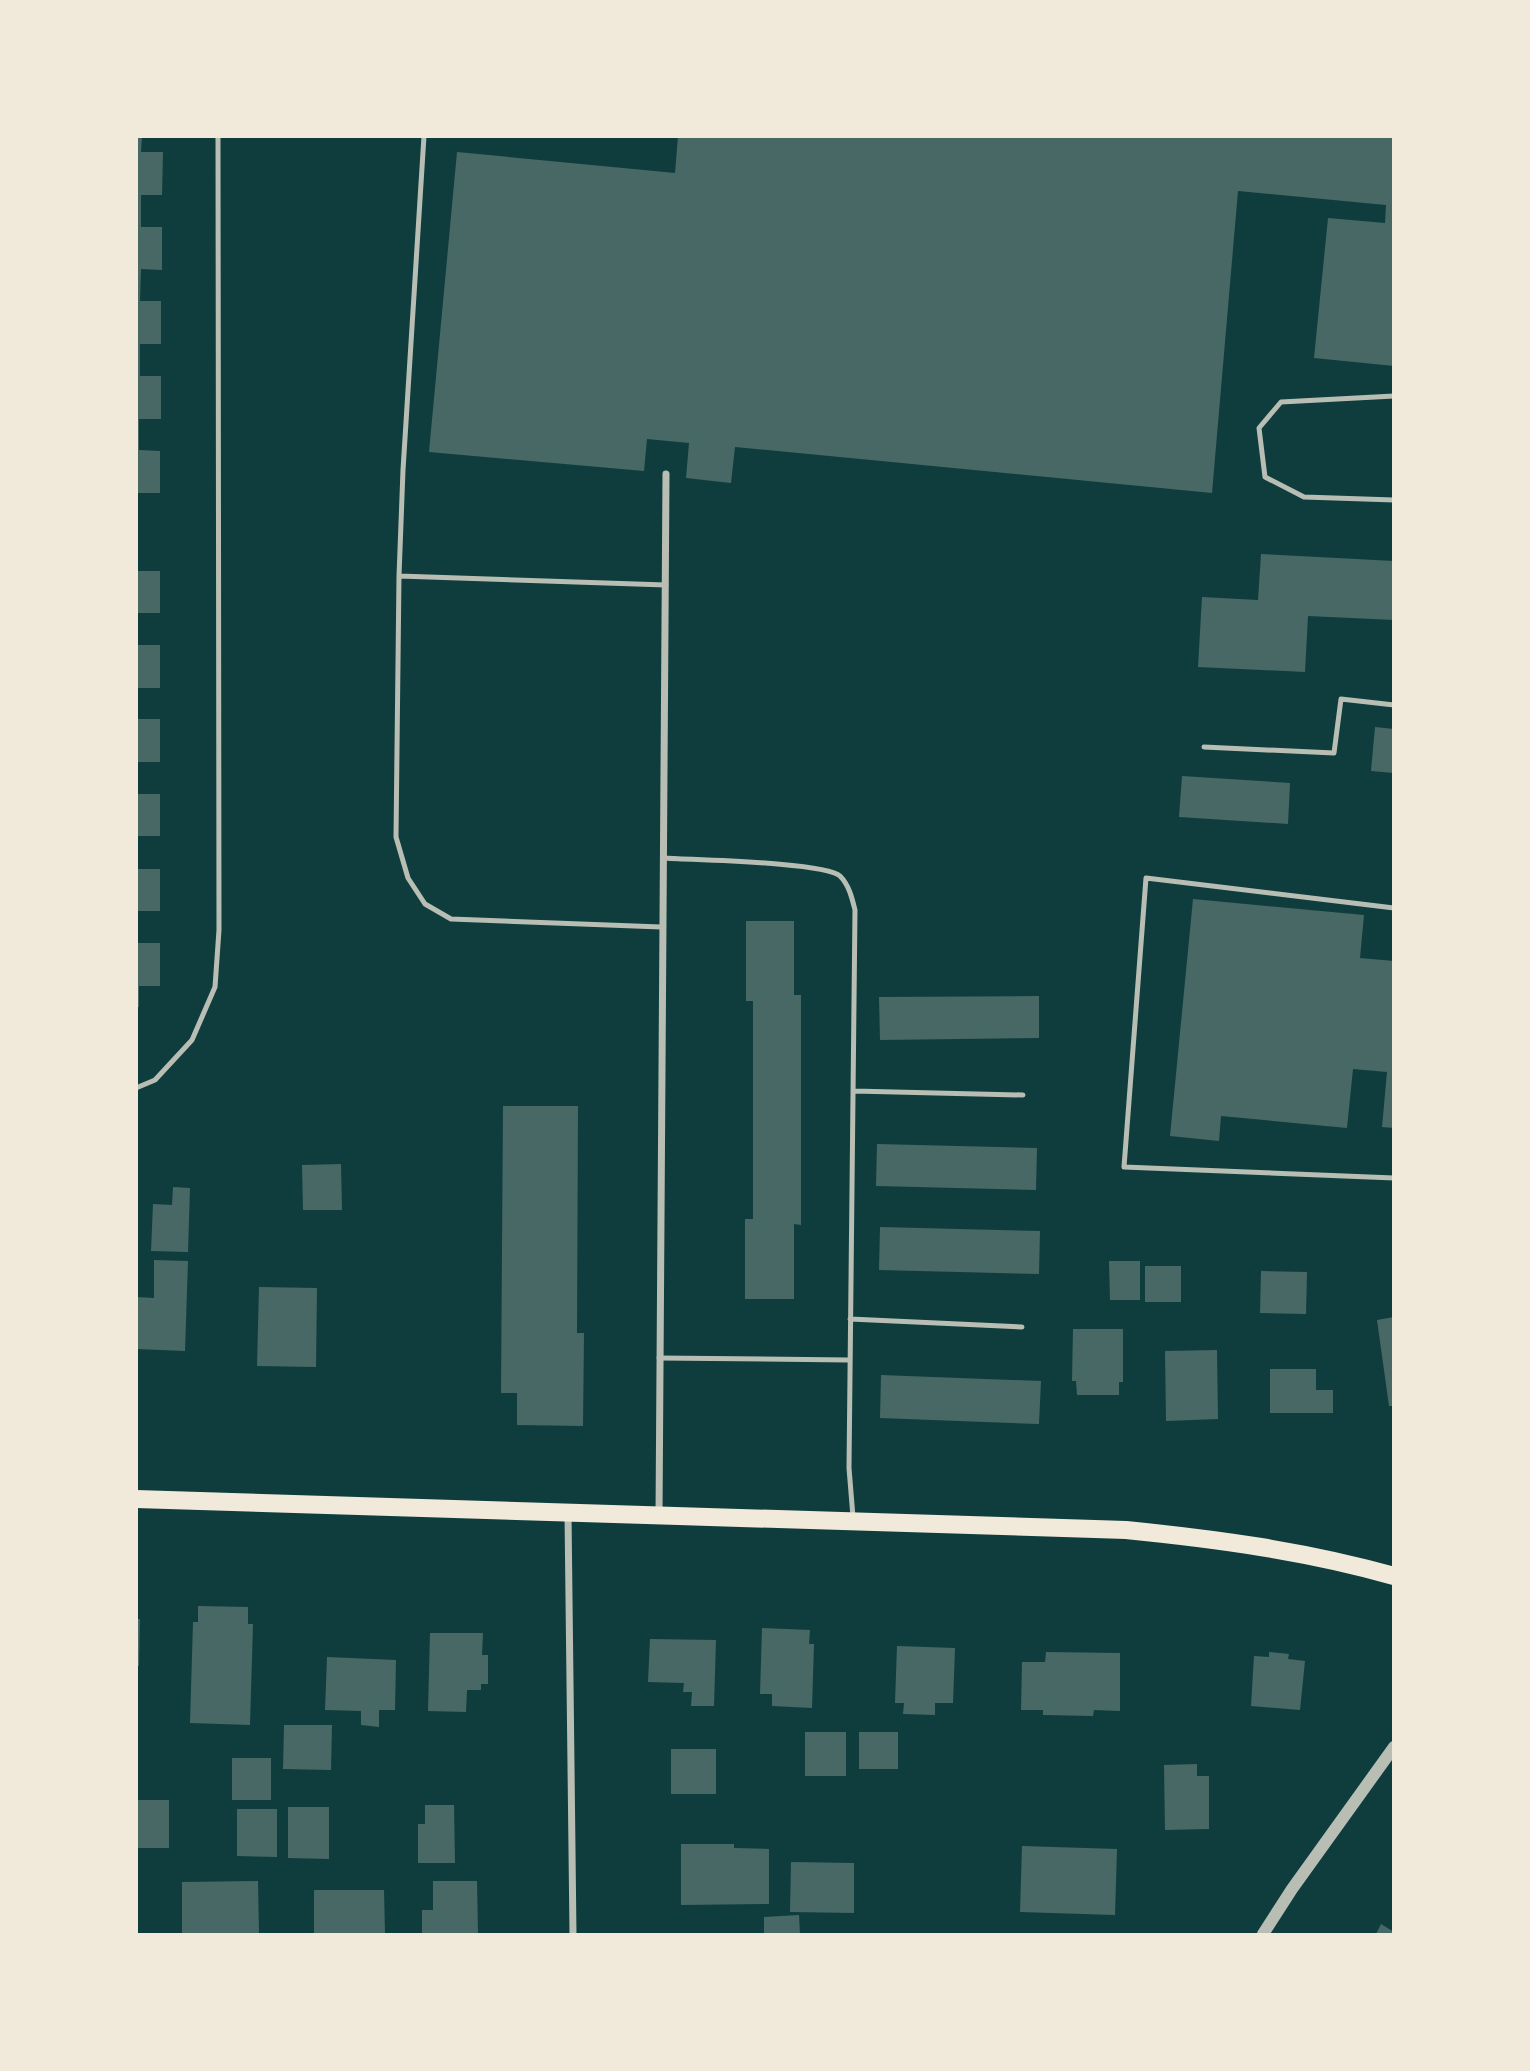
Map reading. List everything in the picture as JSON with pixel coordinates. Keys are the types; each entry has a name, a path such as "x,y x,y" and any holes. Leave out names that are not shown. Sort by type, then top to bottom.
{"main road":[{"path":"136,1499 1126,1530 1207,1538 1290,1551 1394,1576"}],"street":[{"path":"659,1516 666,474"},
{"path":"568,1513 573,1934"},
{"path":"1263,1934 1394,1747"}],"lane":[{"path":"136,1088 155,1080 192,1040 215,986 219,930 218,136"},
{"path":"424,136 402,470 399,576 397,837 408,878 425,904 451,919 661,927"},
{"path":"1394,396 1281,402 1259,428 1265,477 1304,497 1394,500"},
{"path":"399,576 666,586"},
{"path":"1205,747 1334,753 1341,699 1394,705"},
{"path":"664,858 811,866 839,874 850,891 855,909 849,1360 849,1468 853,1522"},
{"path":"1394,908 1146,878 1124,1167 1394,1178"},
{"path":"853,1091 1023,1095"},
{"path":"850,1319 1023,1327"},
{"path":"659,1358 849,1360"}],"building":[{"path":"136,136 142,136 141,152 163,152 162,195 141,195 141,227 162,227 162,270 141,269 140,301 161,301 161,344 140,344 140,376 161,376 161,419 139,419 139,450 160,451 160,493 136,493"},
{"path":"678,136 1394,136 1394,366 1314,358 1328,218 1385,223 1386,205 1238,191 1212,493 735,447 731,483 686,478 689,443 647,439 644,471 429,452 457,152 675,173"},
{"path":"1261,554 1394,561 1394,620 1308,616 1305,672 1198,667 1202,597 1258,600"},
{"path":"136,571 160,571 160,613 136,613"},
{"path":"136,645 160,645 160,688 136,688"},
{"path":"136,719 160,719 160,762 136,762"},
{"path":"1375,727 1394,729 1394,773 1371,771"},
{"path":"1182,776 1290,783 1288,824 1179,817"},
{"path":"136,794 160,794 160,836 136,836"},
{"path":"136,869 160,869 160,911 136,911"},
{"path":"1193,899 1364,915 1360,958 1394,961 1394,1128 1382,1127 1387,1072 1353,1069 1347,1128 1221,1116 1219,1141 1170,1136"},
{"path":"746,921 794,921 794,995 801,995 801,1225 794,1224 794,1299 745,1299 745,1219 753,1219 753,1001 746,1001"},
{"path":"136,943 160,943 160,986 139,986 139,1007 136,1007"},
{"path":"1039,996 1039,1038 880,1040 879,997"},
{"path":"503,1106 578,1106 577,1333 584,1333 583,1426 517,1425 517,1393 501,1393"},
{"path":"877,1144 1037,1148 1036,1190 876,1186"},
{"path":"341,1164 342,1210 303,1210 302,1165"},
{"path":"173,1187 190,1188 188,1252 151,1251 153,1204 172,1205"},
{"path":"880,1227 1040,1231 1039,1274 879,1270"},
{"path":"154,1260 188,1261 185,1351 136,1349 136,1297 154,1298"},
{"path":"1109,1261 1140,1261 1140,1300 1110,1300"},
{"path":"1145,1266 1181,1266 1181,1302 1145,1302"},
{"path":"1261,1271 1307,1272 1306,1314 1260,1313"},
{"path":"259,1287 317,1288 316,1367 257,1366"},
{"path":"1394,1317 1394,1406 1389,1406 1377,1320"},
{"path":"1073,1329 1123,1329 1123,1382 1119,1382 1119,1395 1077,1395 1076,1381 1072,1381"},
{"path":"1217,1350 1218,1419 1166,1421 1165,1351"},
{"path":"1270,1369 1316,1369 1316,1390 1333,1390 1333,1413 1270,1413"},
{"path":"881,1375 1041,1381 1039,1424 880,1418"},
{"path":"198,1606 248,1607 248,1624 253,1624 250,1725 190,1723 193,1622 198,1622"},
{"path":"136,1619 140,1619 139,1666 136,1666"},
{"path":"762,1628 810,1630 809,1644 814,1644 812,1708 772,1706 772,1694 760,1694"},
{"path":"430,1633 483,1633 482,1655 488,1655 488,1684 481,1684 481,1690 467,1690 466,1712 428,1711"},
{"path":"650,1639 716,1640 714,1706 691,1706 692,1692 683,1692 684,1683 648,1682"},
{"path":"897,1646 955,1648 953,1703 935,1703 935,1715 903,1714 904,1703 895,1703"},
{"path":"1046,1652 1120,1653 1120,1711 1094,1710 1093,1716 1043,1715 1043,1710 1021,1710 1022,1662 1045,1662"},
{"path":"1269,1652 1289,1654 1288,1659 1305,1661 1300,1710 1251,1706 1254,1656 1269,1657"},
{"path":"327,1657 396,1660 395,1710 379,1710 379,1727 361,1725 361,1711 325,1710"},
{"path":"284,1725 332,1725 331,1770 283,1769"},
{"path":"805,1732 846,1732 846,1776 805,1776"},
{"path":"859,1732 898,1732 898,1769 859,1769"},
{"path":"671,1749 716,1749 716,1794 671,1794"},
{"path":"232,1758 271,1758 271,1800 232,1800"},
{"path":"1197,1764 1197,1776 1209,1776 1209,1829 1165,1830 1164,1765"},
{"path":"136,1800 169,1800 169,1848 136,1848"},
{"path":"425,1805 454,1805 455,1863 418,1863 418,1824 425,1824"},
{"path":"288,1807 329,1807 329,1859 288,1858"},
{"path":"237,1809 277,1809 277,1857 237,1856"},
{"path":"681,1844 734,1844 734,1848 769,1849 769,1904 681,1905"},
{"path":"1022,1846 1117,1849 1115,1915 1020,1912"},
{"path":"791,1862 854,1863 854,1913 790,1912"},
{"path":"258,1881 259,1934 182,1934 182,1882"},
{"path":"433,1881 477,1881 478,1934 422,1934 422,1910 433,1910"},
{"path":"314,1890 384,1890 385,1934 314,1934"},
{"path":"799,1915 800,1934 764,1934 764,1917"},
{"path":"1381,1924 1394,1932 1394,1934 1376,1934"}]}
